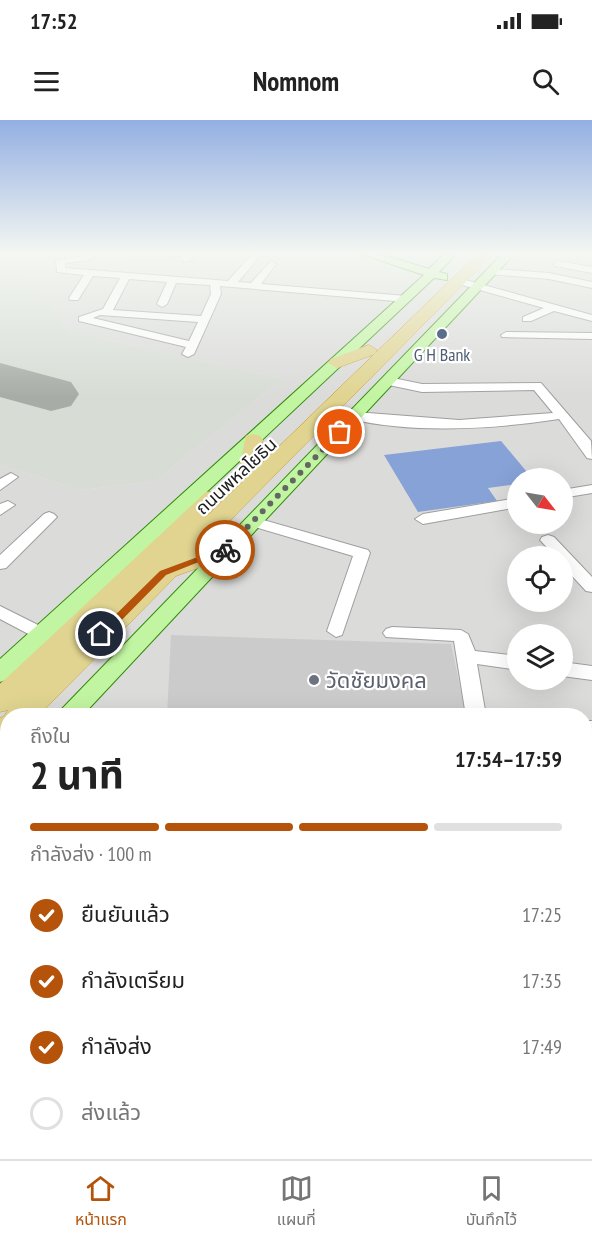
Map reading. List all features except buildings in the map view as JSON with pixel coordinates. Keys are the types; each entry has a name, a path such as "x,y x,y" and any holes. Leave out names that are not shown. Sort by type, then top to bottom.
{"highway":[{"name":"ถนนพหลโยธิน","path":"0,700 420,300"},
{"name":"ถนนพหลโยธิน","path":"27,708 163,573 406,347 431,300"},
{"path":"337,363 369,350"},
{"path":"250,463 253,440"},
{"path":"163,573 225,550"}],"main road":[{"path":"0,673 405,300"},
{"path":"76,708 388,381 406,347 461,300"}],"street":[{"path":"107,312 113,300"},
{"path":"204,319 107,312 96,312 82,319 190,350 213,300"},
{"path":"532,300 592,318"},
{"path":"527,319 554,307"},
{"path":"506,335 592,336"},
{"path":"388,381 422,388 537,386 563,415 592,455"},
{"path":"355,417 396,422 524,422 563,415"},
{"path":"573,492 592,489"},
{"path":"423,519 507,504"},
{"path":"0,564 50,516"},
{"path":"253,522 362,553 336,631"},
{"path":"548,540 592,587"},
{"path":"0,612 42,634"},
{"path":"392,633 454,634 462,638 475,708"},
{"path":"467,656 507,661"},
{"path":"573,670 592,673"}],"shaded area":[{"path":"0,300 47,300 69,331 280,378 286,387 274,385 156,481 81,490 0,465"},
{"path":"47,300 592,300 592,708 0,708 0,465 81,490 156,481 274,385 286,387 280,378 69,331"},
{"path":"501,441 524,468 507,468 507,485 488,488 497,501 418,512 384,455"},
{"name":"วัดชัยมงคล","path":"171,635 451,644 465,708 167,708"}],"runway":[{"path":"0,380 51,394"}],"way so far":[{"path":"225,550 340,432"}],"place":[{"name":"G H Bank","path":"442,334"},
{"name":"วัดชัยมงคล","path":"314,680"}],"route":[{"path":"101,634 163,573 225,550"}]}
